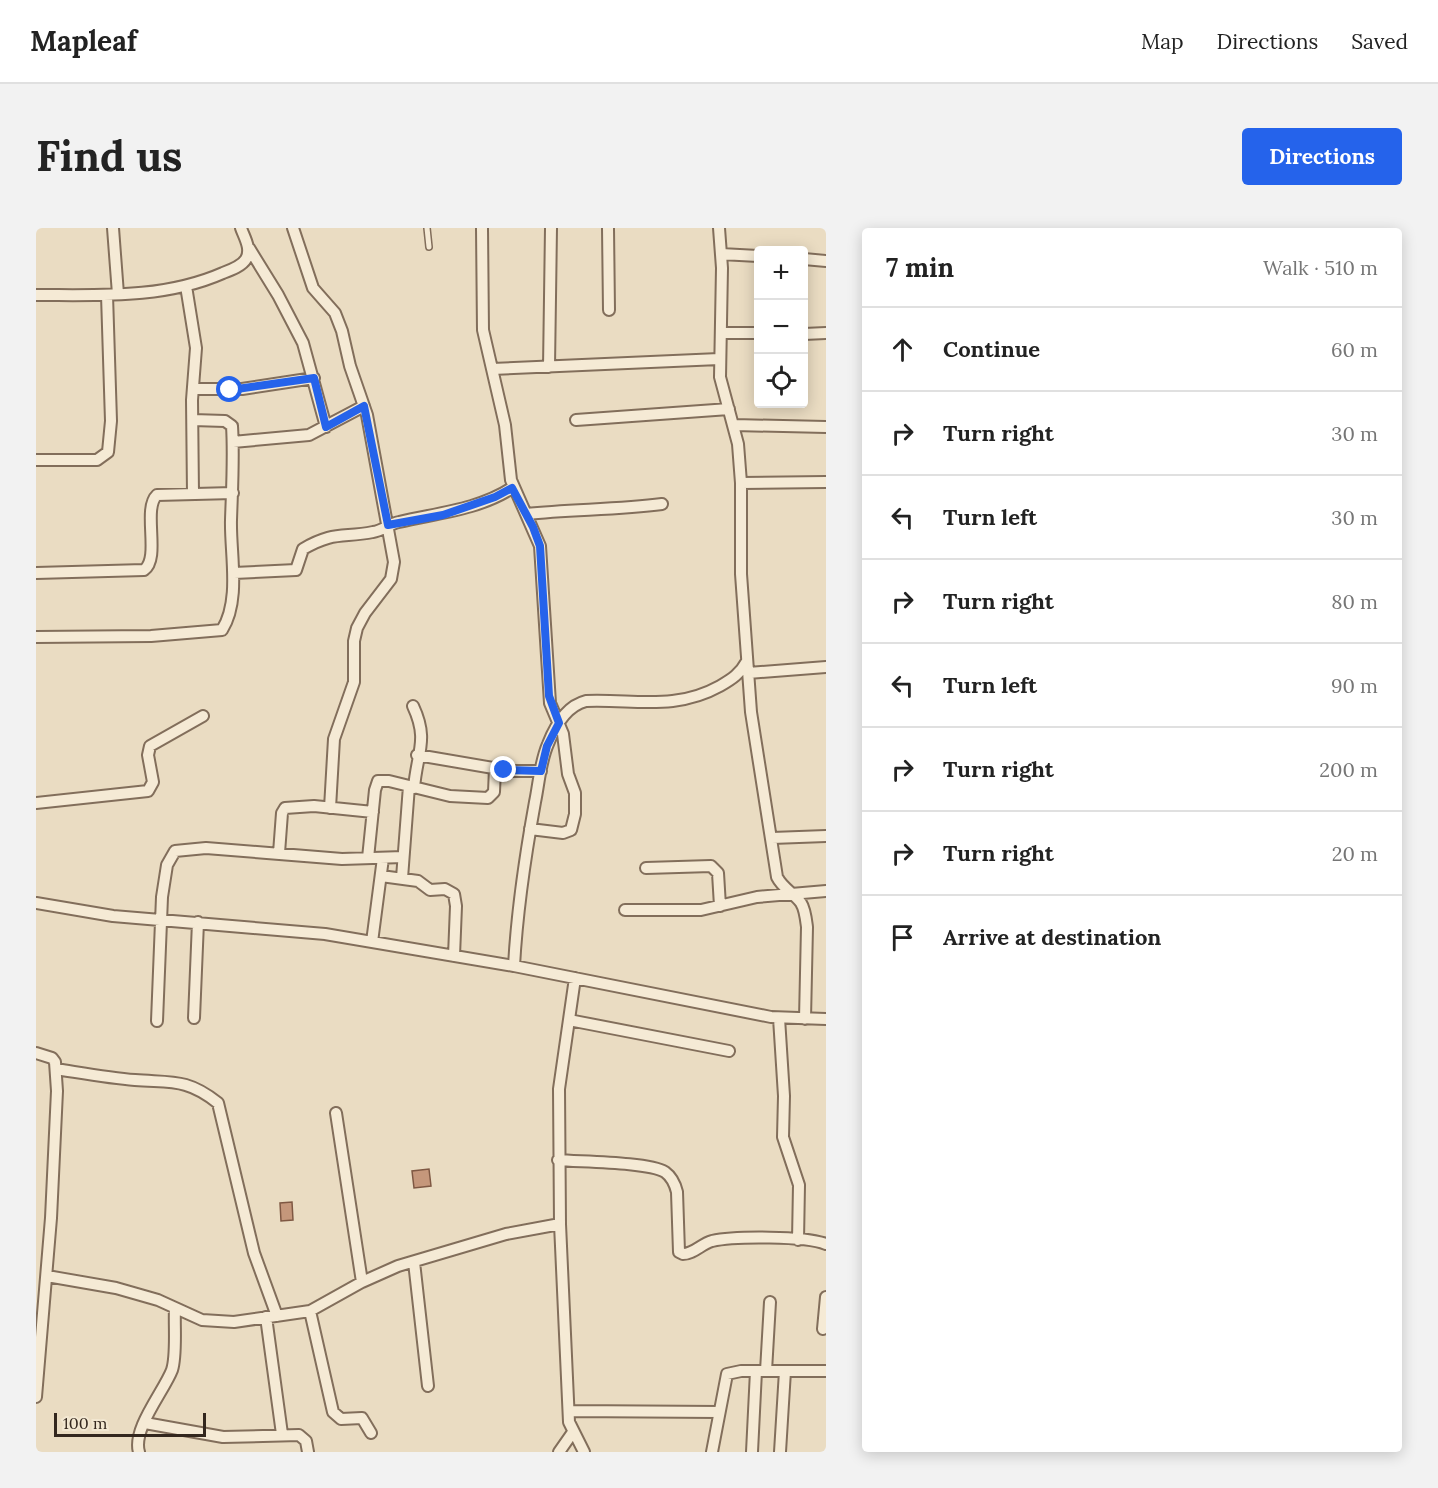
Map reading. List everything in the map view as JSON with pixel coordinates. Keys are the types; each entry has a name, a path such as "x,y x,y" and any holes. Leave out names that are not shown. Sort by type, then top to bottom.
{"street":[{"path":"36,460 97,460 108,452 111,421 113,228"},
{"path":"241,228 249,248 278,295 303,343 326,427"},
{"path":"292,228 313,288 335,313 340,324 350,366 364,406 388,525 394,570 391,579 360,620 357,628 354,641 354,682 334,739 330,808"},
{"path":"482,228 482,315 505,426 512,488 540,546 549,696 559,723 566,751 569,779 575,793 571,830 563,833 530,829"},
{"path":"549,367 551,228"},
{"path":"608,228 609,310"},
{"path":"719,228 721,254 720,377 734,425 741,483 741,564 756,755 768,806 777,878 801,903 807,927 805,1019"},
{"path":"36,295 113,295 186,286 236,267 246,259 249,248"},
{"path":"721,254 754,256"},
{"path":"808,259 826,261"},
{"path":"186,286 196,339 193,494"},
{"path":"721,333 754,333"},
{"path":"808,334 826,333"},
{"path":"492,369 719,359"},
{"path":"194,389 242,390 314,378"},
{"path":"233,442 301,437 326,427 364,406"},
{"path":"576,420 729,409"},
{"path":"36,637 152,636 216,632 225,626 234,573 231,521 233,442 230,423 193,420"},
{"path":"734,425 826,427"},
{"path":"741,483 826,482"},
{"path":"234,573 296,570 303,549 332,535 374,532 388,525 443,515 495,497 512,488"},
{"path":"36,573 144,570 150,561 153,498 157,495 233,493"},
{"path":"526,514 577,509 613,510 662,504"},
{"path":"514,966 520,895 541,771 547,746 570,708 586,701 671,703 698,698 748,667 826,667"},
{"path":"402,878 411,787 423,738 413,706"},
{"path":"36,804 148,790 153,782 148,755 150,746 203,716"},
{"path":"417,755 517,772 541,771"},
{"path":"368,858 372,812 378,781 389,781 450,796 488,798 494,792 495,768"},
{"path":"279,853 282,813 285,808 330,808 372,812"},
{"path":"772,838 826,836"},
{"path":"157,1021 161,920 167,865 175,851 192,848 342,859 403,857"},
{"path":"372,942 383,858"},
{"path":"646,868 711,866 718,873 720,906"},
{"path":"381,876 418,881 430,890 445,889 454,894 456,906 454,956"},
{"path":"625,910 690,911 789,892 826,891"},
{"path":"36,903 113,916 279,928 514,966 779,1018 826,1019"},
{"path":"194,1018 198,922"},
{"path":"575,978 559,1089 558,1160 569,1411 573,1432 584,1452"},
{"path":"779,1018 784,1096 783,1137 799,1185 798,1240"},
{"path":"569,1020 729,1051"},
{"path":"36,1053 52,1058 56,1069 47,1276 36,1397"},
{"path":"56,1069 136,1080 171,1080 196,1089 218,1103 271,1317 282,1434"},
{"path":"336,1113 362,1282"},
{"path":"558,1160 650,1168 666,1173 675,1184 677,1192 679,1248 683,1254 691,1253 703,1245 719,1240 798,1240 826,1244"},
{"path":"47,1276 116,1288 209,1321 234,1322 310,1311 362,1282 414,1262 506,1234 560,1224"},
{"path":"414,1262 428,1386"},
{"path":"824,1329 826,1298"},
{"path":"752,1452 770,1302"},
{"path":"139,1452 137,1446 145,1423 173,1364 175,1308"},
{"path":"310,1311 333,1412 341,1419 362,1418 371,1433"},
{"path":"712,1452 728,1374 761,1371 826,1371"},
{"path":"780,1452 785,1371"},
{"path":"569,1411 719,1412"},
{"path":"145,1423 223,1437 282,1434 303,1437 308,1452"},
{"path":"559,1452 573,1432"}],"lane":[{"path":"427,228 429,247"}],"building":[{"path":"429,1169 431,1186 414,1188 412,1171"},
{"path":"292,1202 293,1220 281,1221 280,1203"}],"route":[{"path":"230,390 314,378 326,427 352,415 364,406 388,525 443,515 495,497 512,488 536,533 540,546 540,588 544,614 549,696 552,710 559,723 547,746 541,771 504,770"}]}
